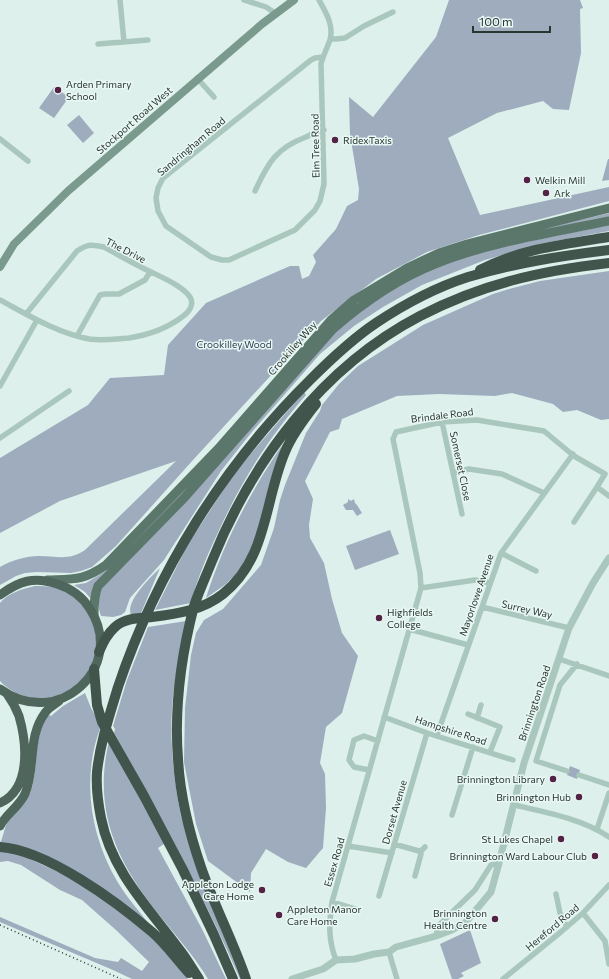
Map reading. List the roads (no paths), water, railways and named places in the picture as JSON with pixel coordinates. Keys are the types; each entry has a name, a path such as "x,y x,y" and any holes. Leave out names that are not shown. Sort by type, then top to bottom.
{"highway":[{"path":"199,979 182,953 156,922 122,872 108,845 101,820 98,799 97,773 111,709 148,609 169,567 188,534 233,467 267,426 289,400 332,358 373,324 427,294 466,278 504,259 550,246 609,237"},
{"path":"466,278 539,260 609,250"},
{"path":"246,979 201,868 187,820 178,760 177,719 180,677 186,640 195,603 220,541 249,485 285,431 303,409 342,370 372,346 419,316 486,287 560,270 609,263"},
{"path":"0,826 24,796 28,786 32,748 37,728 45,713 60,700 77,689 87,679 94,669 99,652 107,635 116,626 131,619 183,612 204,605 223,594 235,583 248,567 257,548 284,453 294,433 326,391 330,382"},
{"path":"0,595 16,584 46,580 64,586 75,592 87,604 94,615 99,634 99,652"},
{"path":"94,669 95,689 99,713 111,738 183,870 233,979"},
{"path":"4,692 23,701 34,703 60,700"},
{"path":"0,803 7,800 14,793 19,784 23,767 24,744 22,729 16,708 4,692"},
{"path":"0,847 10,847 30,854 57,867 109,898 153,933 194,979"}],"main road":[{"name":"Stockport Road West","path":"0,267 17,241 68,191 197,78 275,13 294,0"},
{"name":"Crookilley Way","path":"46,580 79,579 96,572 106,565 218,449 331,320 354,300 407,268 439,253 466,244 609,208"},
{"name":"Crookilley Way","path":"94,615 94,601 98,586 184,498 333,329 357,308 410,275 434,264 457,256 497,244 609,222"}],"street":[{"path":"120,0 124,42"},
{"path":"244,0 266,7 275,13"},
{"name":"Elm Tree Road","path":"222,260 229,260 295,230 315,210 320,201 324,184 324,130 321,71 323,57 330,39 331,31 329,19 319,0"},
{"path":"330,39 345,38 364,26 393,12"},
{"path":"98,44 148,40"},
{"name":"Sandringham Road","path":"222,260 211,257 166,226 158,211 156,198 158,188 163,178 311,60 323,57"},
{"path":"197,78 214,97"},
{"path":"255,191 266,168 279,152 297,140 324,130"},
{"path":"0,139 28,161"},
{"name":"The Drive","path":"26,314 77,251 87,245 94,244 104,247 171,282 187,293 191,299 191,306 188,313 174,323 153,332 134,337 106,340 77,336"},
{"path":"0,300 37,320 77,336 100,295 119,294 145,280 150,272"},
{"path":"0,386 37,320"},
{"path":"0,438 69,391"},
{"name":"Brindale Road","path":"421,588 420,573 393,439 396,432 442,422 477,420 544,431 573,454 605,474 597,488"},
{"name":"Somerset Close","path":"442,422 462,514"},
{"name":"Mayorlowe Avenue","path":"437,735 501,553 573,454"},
{"path":"453,473 469,469 502,474 544,493"},
{"path":"574,522 597,488 609,496"},
{"path":"501,553 536,571"},
{"name":"Brinnington Road","path":"336,960 355,959 389,952 396,947 452,930 465,922 491,892 524,763 569,628 593,583 609,558"},
{"path":"421,588 475,580 490,583"},
{"name":"Essex Road","path":"336,960 331,947 329,924 332,902 421,588"},
{"name":"Surrey Way","path":"482,607 569,628"},
{"path":"410,629 468,645"},
{"path":"559,659 609,676"},
{"path":"567,771 536,761 560,685 577,664"},
{"path":"477,718 481,705"},
{"path":"468,714 500,727 490,752"},
{"name":"Hampshire Road","path":"384,717 427,733 513,760"},
{"name":"Dorset Avenue","path":"379,896 427,733"},
{"path":"369,770 354,767 348,760 354,740 364,736 378,741"},
{"path":"452,815 473,747"},
{"path":"579,775 609,784"},
{"path":"597,830 609,793"},
{"path":"514,805 558,816 597,830 609,837"},
{"path":"394,844 420,852"},
{"path":"348,846 392,853"},
{"path":"415,876 421,854 420,852 425,847"},
{"path":"436,936 438,926 475,890 492,865 499,863"},
{"name":"Hereford Road","path":"503,979 583,913 609,884"},
{"path":"556,894 560,913 567,927"},
{"path":"332,902 358,910"},
{"path":"583,913 607,940 609,964"},
{"path":"389,952 397,979"},
{"path":"292,979 324,969 336,960"},
{"path":"509,974 513,979"}],"railway":[{"path":"0,925 121,979"}],"place":[{"name":"Arden Primary School","path":"58,90"},
{"name":"RidexTaxis","path":"335,140"},
{"name":"Welkin Mill","path":"527,180"},
{"name":"Ark","path":"546,193"},
{"name":"Highfields College","path":"379,618"},
{"name":"Brinnington Library","path":"553,779"},
{"name":"Brinnington Hub","path":"579,797"},
{"name":"St Lukes Chapel","path":"561,839"},
{"name":"Brinnington Ward Labour Club","path":"595,856"},
{"name":"Appleton Lodge Care Home","path":"262,890"},
{"name":"Appleton Manor Care Home","path":"279,915"},
{"name":"Brinnington Health Centre","path":"495,919"}],"park label":[{"name":"Crookilley Wood","path":"234,344"}]}
